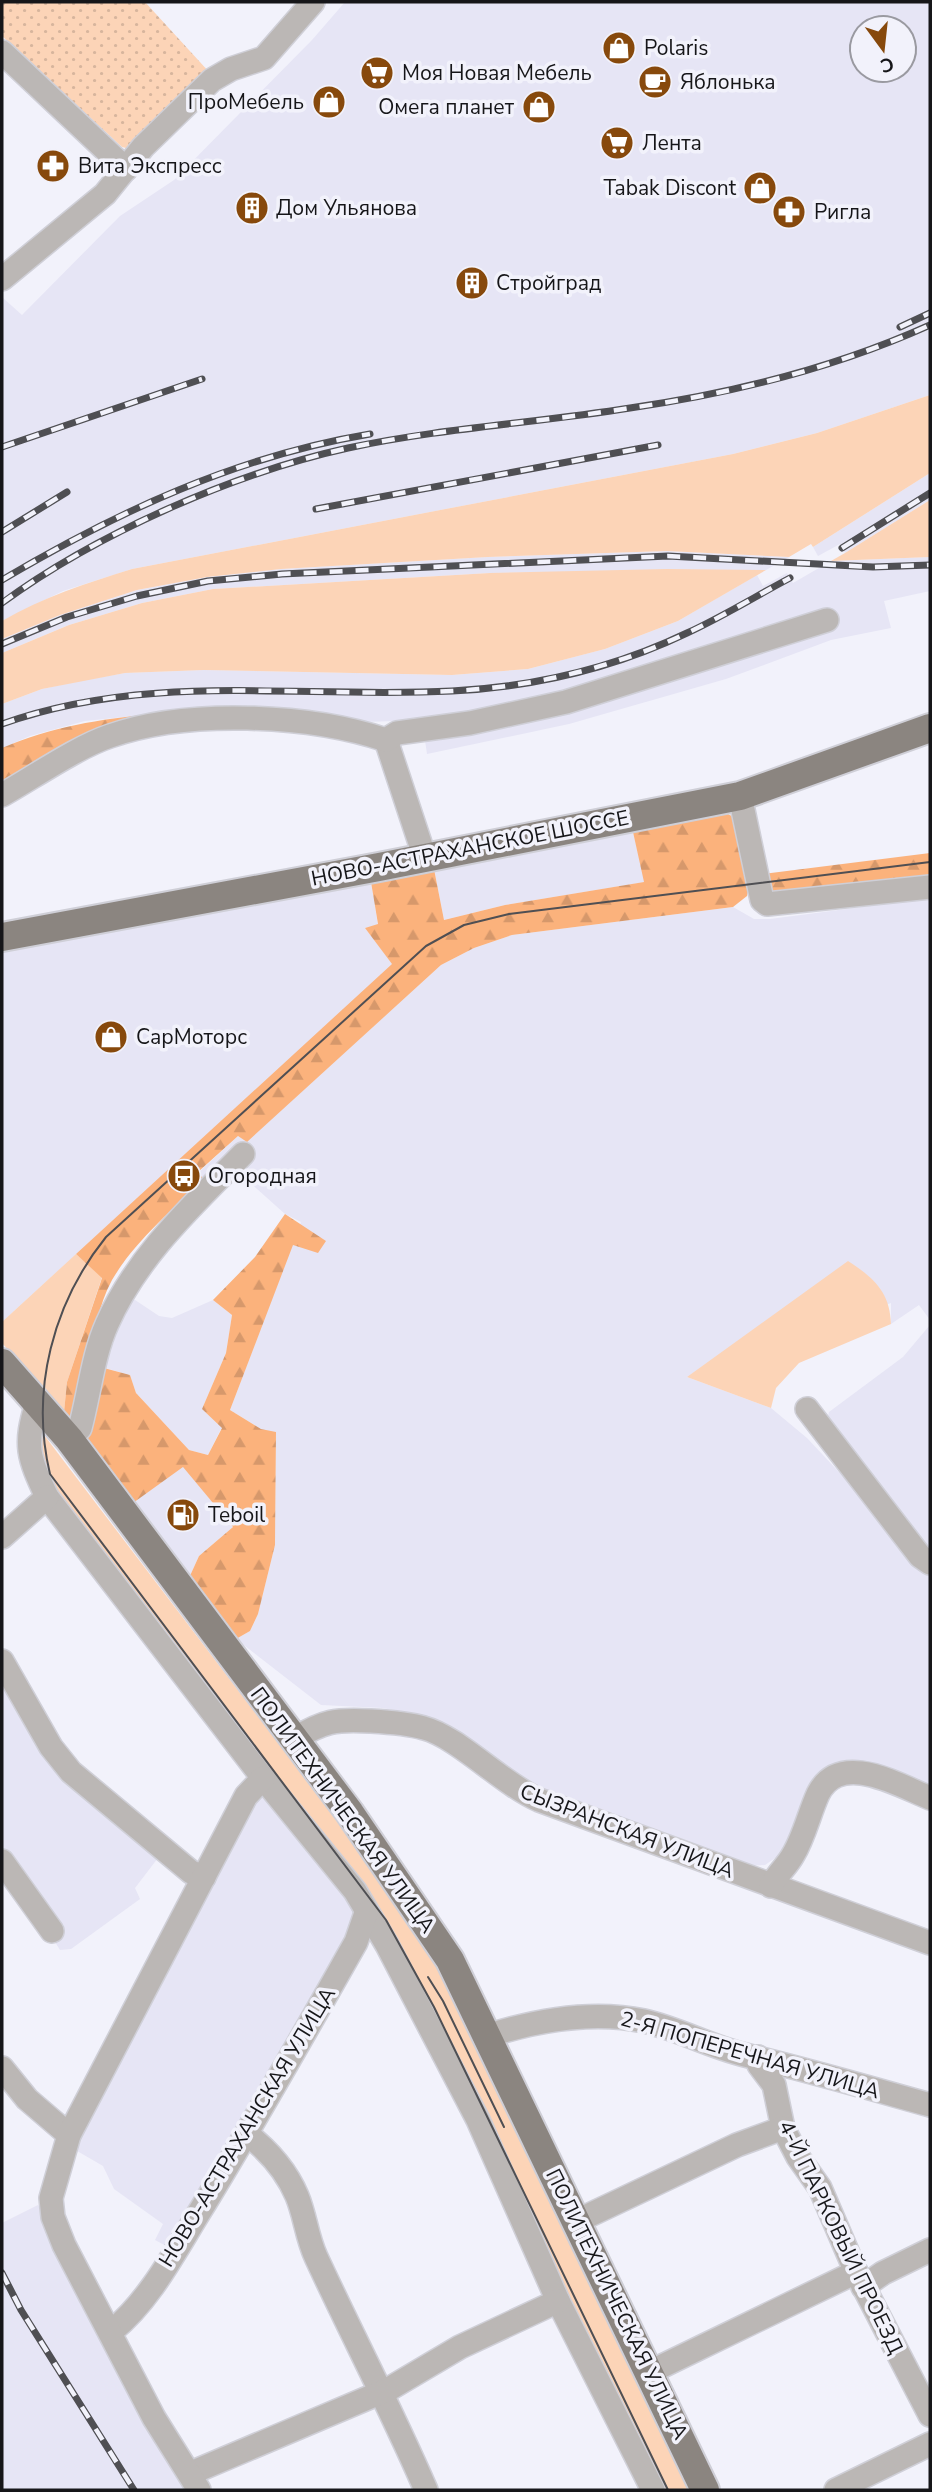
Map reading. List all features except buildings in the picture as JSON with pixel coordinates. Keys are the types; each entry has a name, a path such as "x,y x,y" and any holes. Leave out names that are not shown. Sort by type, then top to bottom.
{"main road":[{"name":"НОВО-АСТРАХАНСКОЕ ШОССЕ","path":"2,937 740,796 930,728"},
{"name":"ПОЛИТЕХНИЧЕСКАЯ УЛИЦА","path":"2,1363 69,1439 416,1905 450,1960 705,2490"}],"street":[{"path":"2,279 95,202 143,147 212,80 231,68 264,58 313,2"},
{"path":"2,52 126,169"},
{"path":"386,740 397,733 470,723 566,702 827,620"},
{"path":"2,795 108,736 155,724 215,718 270,719 367,733 386,740"},
{"path":"386,740 425,858"},
{"path":"740,796 762,900 767,904 930,887"},
{"path":"69,1439 80,1428 106,1326 134,1273 174,1224 243,1154"},
{"path":"37,1403 27,1440 33,1467 47,1497 263,1778 355,1891 387,1945 478,2120 558,2301 653,2490"},
{"path":"807,1409 904,1536 930,1563"},
{"path":"2,1537 47,1497"},
{"path":"2,1661 51,1748 71,1772 191,1872 204,1877"},
{"name":"СЫЗРАНСКАЯ УЛИЦА","path":"294,1739 320,1723 338,1719 426,1728 463,1750 515,1789 930,1943"},
{"path":"771,1886 778,1872 793,1857 819,1791 836,1775 856,1772 930,1798"},
{"path":"263,1778 246,1796 69,2135 51,2197 53,2217 64,2245 112,2331 154,2418 195,2482 435,2364 460,2347 558,2301"},
{"path":"2,1861 52,1931"},
{"name":"НОВО-АСТРАХАНСКАЯ УЛИЦА","path":"112,2331 128,2318 148,2292 247,2134 356,1942 366,1913"},
{"name":"2-Я ПОПЕРЕЧНАЯ УЛИЦА","path":"487,2036 521,2025 565,2018 610,2017 645,2022 930,2105"},
{"name":"4-Й ПАРКОВЫЙ ПРОЕЗД","path":"758,2057 759,2065 774,2085 783,2128 820,2188 860,2280 930,2415"},
{"path":"2,2068 27,2099 56,2127 69,2135"},
{"path":"577,2221 737,2145 783,2128"},
{"path":"247,2134 276,2159 297,2196 314,2254 366,2357 379,2392 426,2490"},
{"path":"650,2372 860,2280 883,2273 930,2250"},
{"path":"836,2490 930,2444"}],"shaded area":[{"path":"2,2 145,2 210,73 130,149 122,147 2,36"},
{"path":"345,2 930,2 930,395 817,433 733,454 132,569 63,591 2,621 2,297 22,315 120,216 174,180 312,40"},
{"path":"930,395 930,473 813,547 811,544 789,557 667,551 488,557 281,569 207,577 137,590 60,615 2,639 2,621 18,612 66,591 132,569 733,454 817,433"},
{"path":"930,473 930,500 845,553 840,544 818,556 813,547"},
{"path":"930,500 930,557 831,561 845,553"},
{"path":"667,551 789,557 766,570 490,573 213,589 142,603 69,625 2,653 2,639 60,615 137,590 207,577 281,569 488,557"},
{"path":"930,557 930,591 884,601 891,628 831,640 726,679 569,724 427,754 422,720 366,722 272,712 153,714 85,721 30,736 2,748 2,704 42,689 84,680 125,673 204,670 452,675 528,669 605,649 678,621 757,575 763,586 787,573 793,583 831,561"},
{"path":"766,570 678,621 605,649 528,669 452,675 204,670 125,673 42,689 2,704 2,653 69,625 142,603 213,589 490,573"},
{"path":"633,832 645,882 505,905 444,920 434,869"},
{"path":"371,882 378,925 365,928 393,964 2,1322 2,951"},
{"path":"930,898 930,1320 919,1305 891,1324 891,1303 687,1377 771,1408 807,1438 930,1569 930,1787 856,1762 784,1852 765,1865 747,1866 549,1796 429,1719 383,1708 321,1705 236,1639 250,1631 258,1614 275,1545 276,1433 261,1429 230,1410 301,1222 285,1214 236,1170 204,1180 198,1173 238,1136 247,1141 441,965 474,948 512,935 733,907 754,919 770,919"},
{"path":"76,1254 102,1277 67,1382 64,1412 2,1343 2,1322"},
{"path":"848,1261 873,1280 884,1294 891,1324 799,1363 776,1388 771,1408 687,1377"},
{"path":"129,1296 159,1316 172,1318 213,1300 232,1315 226,1353 202,1409 222,1427 208,1455 189,1450 136,1393 130,1375 105,1368"},
{"path":"930,1325 930,1553 827,1421 829,1412 903,1357"},
{"path":"41,1431 405,1910 454,1996 689,2490 657,2490 427,2009 50,1490 37,1432"},
{"name":"Teboil","path":"183,1466 233,1527 199,1556 189,1578 133,1503"},
{"path":"2,1666 47,1749 161,1854 135,1888 140,1899 71,1949 60,1950 2,1856"},
{"path":"259,1797 268,1798 356,1908 356,1922 170,2248 155,2240 163,2224 114,2189 103,2166 72,2148 215,1866"},
{"path":"38,2205 192,2490 2,2490 2,2223"}],"green space":[{"path":"153,714 107,732 2,788 2,748 76,725"},
{"path":"728,814 735,818 751,877 747,896 733,907 512,935 474,948 441,965 247,1142 238,1136 198,1172 204,1180 143,1239 112,1280 100,1310 89,1364 130,1375 136,1393 189,1450 208,1455 222,1428 202,1409 226,1353 232,1315 213,1300 255,1257 285,1214 326,1241 318,1253 293,1245 230,1410 261,1429 276,1432 275,1545 258,1614 250,1631 236,1639 189,1578 199,1556 233,1527 183,1467 133,1503 64,1412 67,1382 102,1278 76,1254 392,964 365,928 378,924 371,882 434,869 444,920 505,905 644,882 633,832"},
{"path":"930,853 930,881 768,893 763,874"}],"tram line":[{"path":"668,2490 434,2007 386,1920 50,1474 44,1442 45,1380 51,1349 72,1290 106,1237 426,946 464,925 509,914 930,862"},
{"path":"428,1977 443,2001 504,2127"}],"railway":[{"path":"900,327 930,313"},
{"path":"2,603 80,553 123,530 213,490 304,459 418,435 595,413 707,395 821,366 930,325"},
{"path":"2,447 202,379"},
{"path":"2,580 89,532 179,490 273,457 370,434"},
{"path":"316,509 658,445"},
{"path":"2,532 67,492"},
{"path":"842,548 930,493"},
{"path":"2,644 67,617 137,596 208,581 282,574 668,556 873,567 930,565"},
{"path":"2,724 58,708 170,692 395,693 482,689 542,680 602,666 659,645 713,620 790,578"},
{"path":"2,2273 21,2310 134,2490"}],"place":[{"name":"Polaris","path":"619,48"},
{"name":"Моя Новая Мебель","path":"377,73"},
{"name":"Яблонька","path":"655,82"},
{"name":"ПроМебель","path":"329,102"},
{"name":"Омега планет","path":"539,107"},
{"name":"Лента","path":"617,143"},
{"name":"Вита Экспресс","path":"53,166"},
{"name":"Tabak Discont","path":"760,188"},
{"name":"Дом Ульянова","path":"252,208"},
{"name":"Ригла","path":"789,212"},
{"name":"Стройград","path":"472,283"},
{"name":"СарМоторс","path":"111,1037"},
{"name":"Огородная","path":"184,1176"},
{"name":"Teboil","path":"183,1515"}]}
